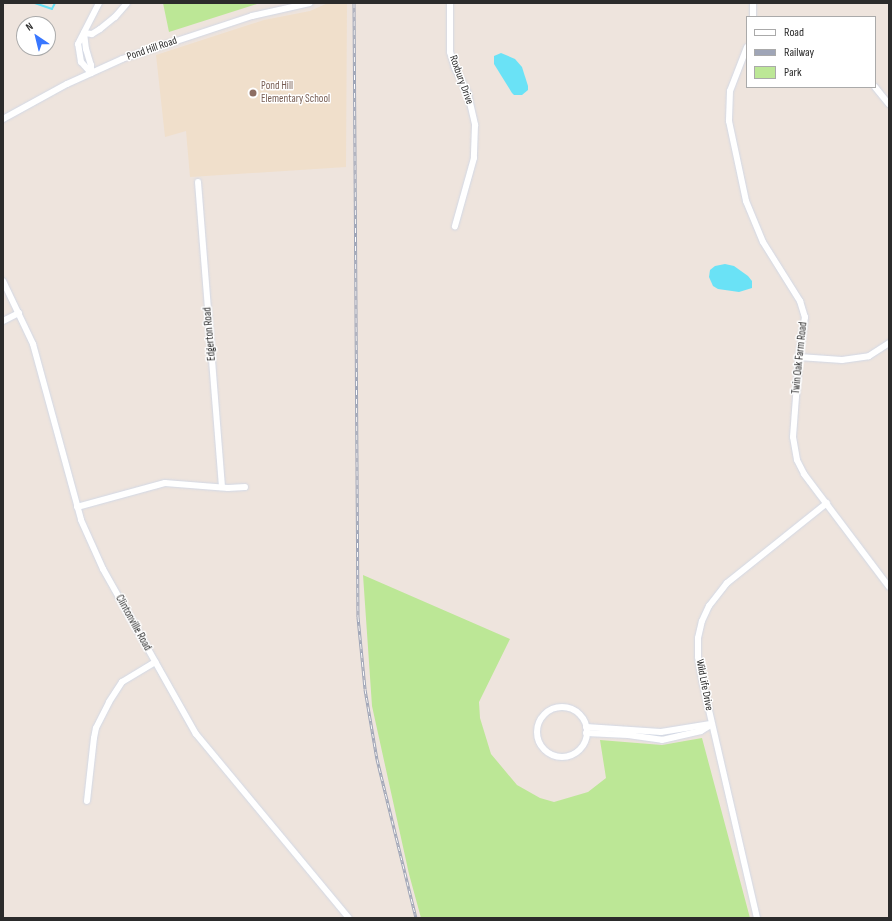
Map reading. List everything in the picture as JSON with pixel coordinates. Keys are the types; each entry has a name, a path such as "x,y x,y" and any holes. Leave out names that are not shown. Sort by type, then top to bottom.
{"street":[{"path":"91,73 91,65 86,49 84,33 99,3"},
{"path":"84,33 92,34 100,29 115,17 127,3"},
{"name":"Pond Hill Road","path":"3,119 91,73 139,53 252,16 310,3"},
{"name":"Roxbury Drive","path":"450,3 450,52 455,68 468,94 475,126 474,158 455,226"},
{"path":"753,3 753,16"},
{"name":"Twin Oak Farm Road","path":"746,50 730,91 729,121 746,201 763,242 800,301 805,317 799,357 793,437 797,460 804,474 889,587"},
{"path":"876,88 889,104"},
{"name":"Edgerton Road","path":"198,182 222,487"},
{"name":"Clintonville Road","path":"3,282 19,313 39,364 77,507 95,553 188,722 204,745 349,918"},
{"path":"3,321 19,313"},
{"path":"799,357 842,360 869,356 889,343"},
{"path":"77,507 165,483 245,487"},
{"name":"Wild Life Drive","path":"757,918 699,668 697,648 700,630 709,606 720,590 735,575 827,503"},
{"path":"87,801 96,728 109,702 122,682 155,662"},
{"path":"556,707 572,709 579,714 586,730 583,745 577,752 569,756 561,757 553,755 541,746 536,730 542,716 556,707"},
{"path":"586,730 660,732 712,724"},
{"path":"624,732 662,740 701,731 712,724"},
{"path":"660,732 662,740"}],"shaded area":[{"name":"Pond Hill Elementary School","path":"328,3 347,3 346,167 190,177 186,131 165,137 156,55 264,20 310,11"}],"green space":[{"path":"163,3 260,3 169,32"},
{"path":"363,575 510,639 479,702 480,718 491,754 517,785 540,798 554,802 588,792 606,778 600,740 662,745 702,738 750,918 421,918 409,874 372,706"}],"water":[{"path":"501,53 515,59 522,67 528,90 522,95 514,95 512,93 494,64 494,56"},
{"path":"725,264 734,266 748,276 752,281 752,288 739,292 718,289 713,286 709,277 710,270 715,266"}],"waterway":[{"path":"35,3 52,9 55,3"}],"railway":[{"path":"354,3 358,617 365,689 377,759 416,918"}],"place":[{"name":"Pond Hill Elementary School","path":"253,93"}]}
